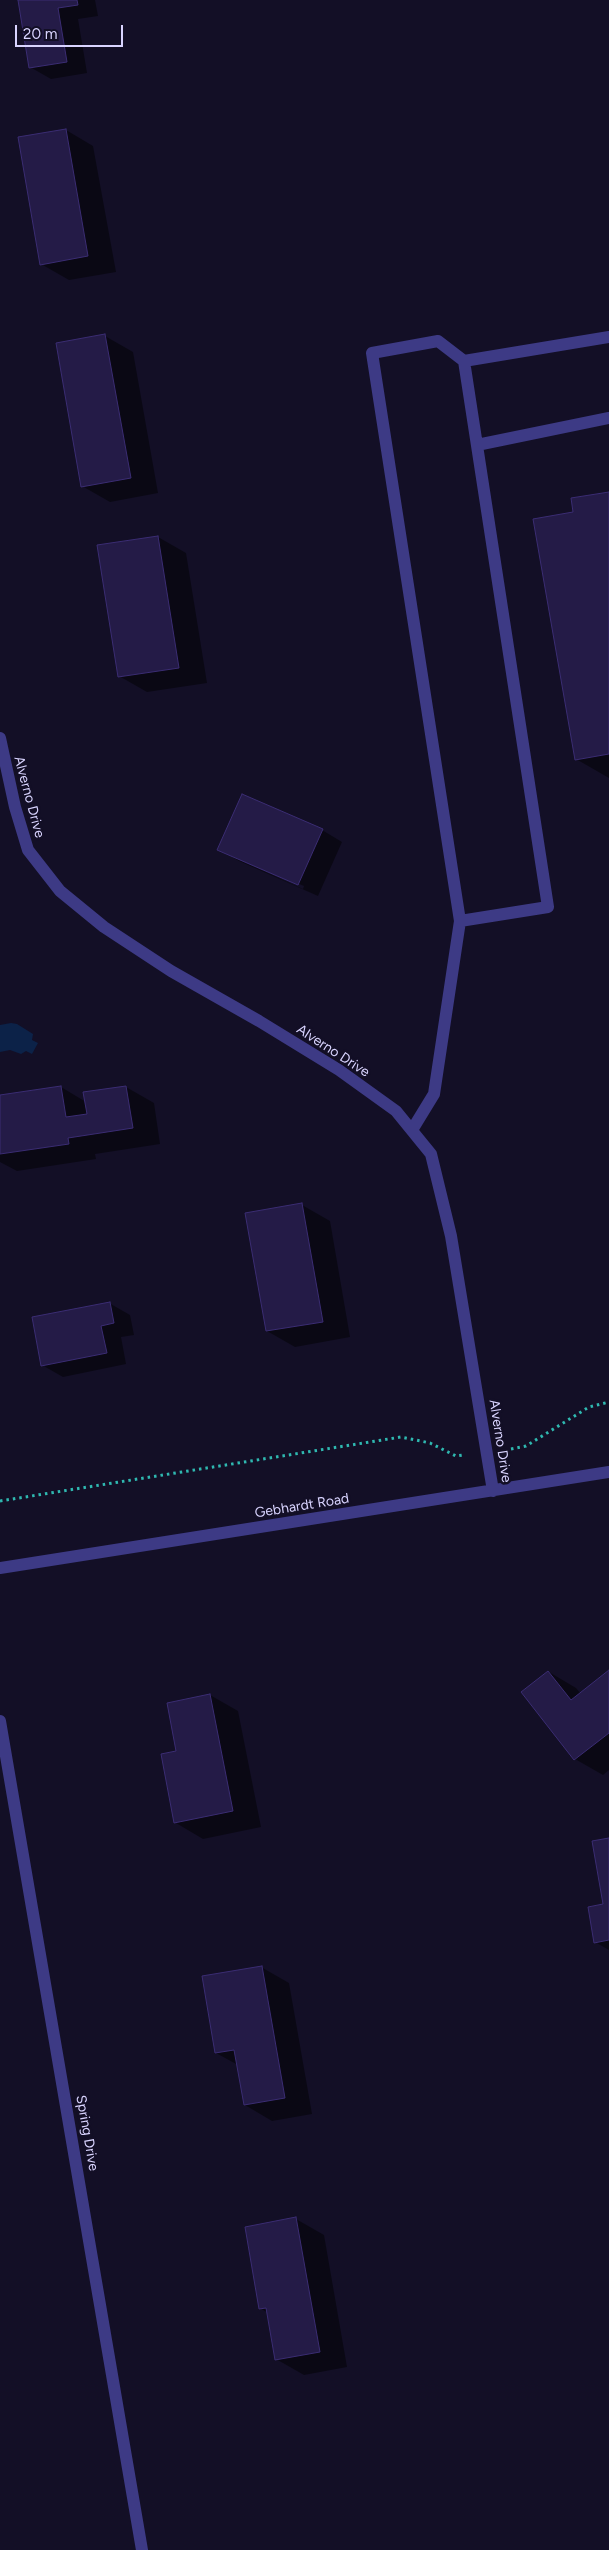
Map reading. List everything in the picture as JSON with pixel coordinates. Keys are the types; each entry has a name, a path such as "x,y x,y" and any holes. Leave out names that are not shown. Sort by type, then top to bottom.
{"street":[{"path":"464,361 609,337"},
{"path":"412,1130 434,1094 460,921 372,353 438,341 464,361 548,907 460,921"},
{"path":"477,445 609,418"},
{"name":"Alverno Drive","path":"0,738 15,808 28,850 60,891 104,927 171,972 259,1021 338,1070 396,1111 431,1154 451,1236 493,1491"},
{"name":"Gebhardt Road","path":"0,1568 609,1472"},
{"name":"Spring Drive","path":"0,1722 142,2550"}],"path":[{"path":"0,1501 401,1436 430,1442 456,1456 487,1454 526,1446 589,1407 609,1402"}],"water":[{"path":"17,1024 33,1034 32,1040 38,1043 32,1054 26,1051 21,1054 10,1050 0,1052 0,1025"}],"building":[{"path":"18,0 77,0 78,5 58,8 67,62 29,68"},
{"path":"66,129 88,256 40,265 18,137"},
{"path":"105,334 131,478 81,487 56,343"},
{"path":"609,492 609,754 575,760 533,519 573,512 571,498"},
{"path":"158,536 179,668 118,677 97,545"},
{"path":"242,794 323,829 298,885 217,850"},
{"path":"61,1086 66,1117 87,1114 83,1092 126,1086 133,1128 68,1138 69,1144 0,1154 0,1095"},
{"path":"302,1203 323,1322 266,1331 245,1213"},
{"path":"110,1302 114,1323 101,1326 107,1353 41,1366 32,1317"},
{"path":"609,1670 609,1733 574,1760 521,1692 548,1671 571,1700"},
{"path":"210,1694 233,1811 174,1823 161,1754 176,1751 167,1703"},
{"path":"609,1838 609,1940 594,1943 588,1907 603,1904 592,1841"},
{"path":"262,1966 285,2098 244,2105 234,2050 215,2053 202,1976"},
{"path":"296,2217 320,2352 275,2360 266,2308 259,2309 245,2227"}]}
